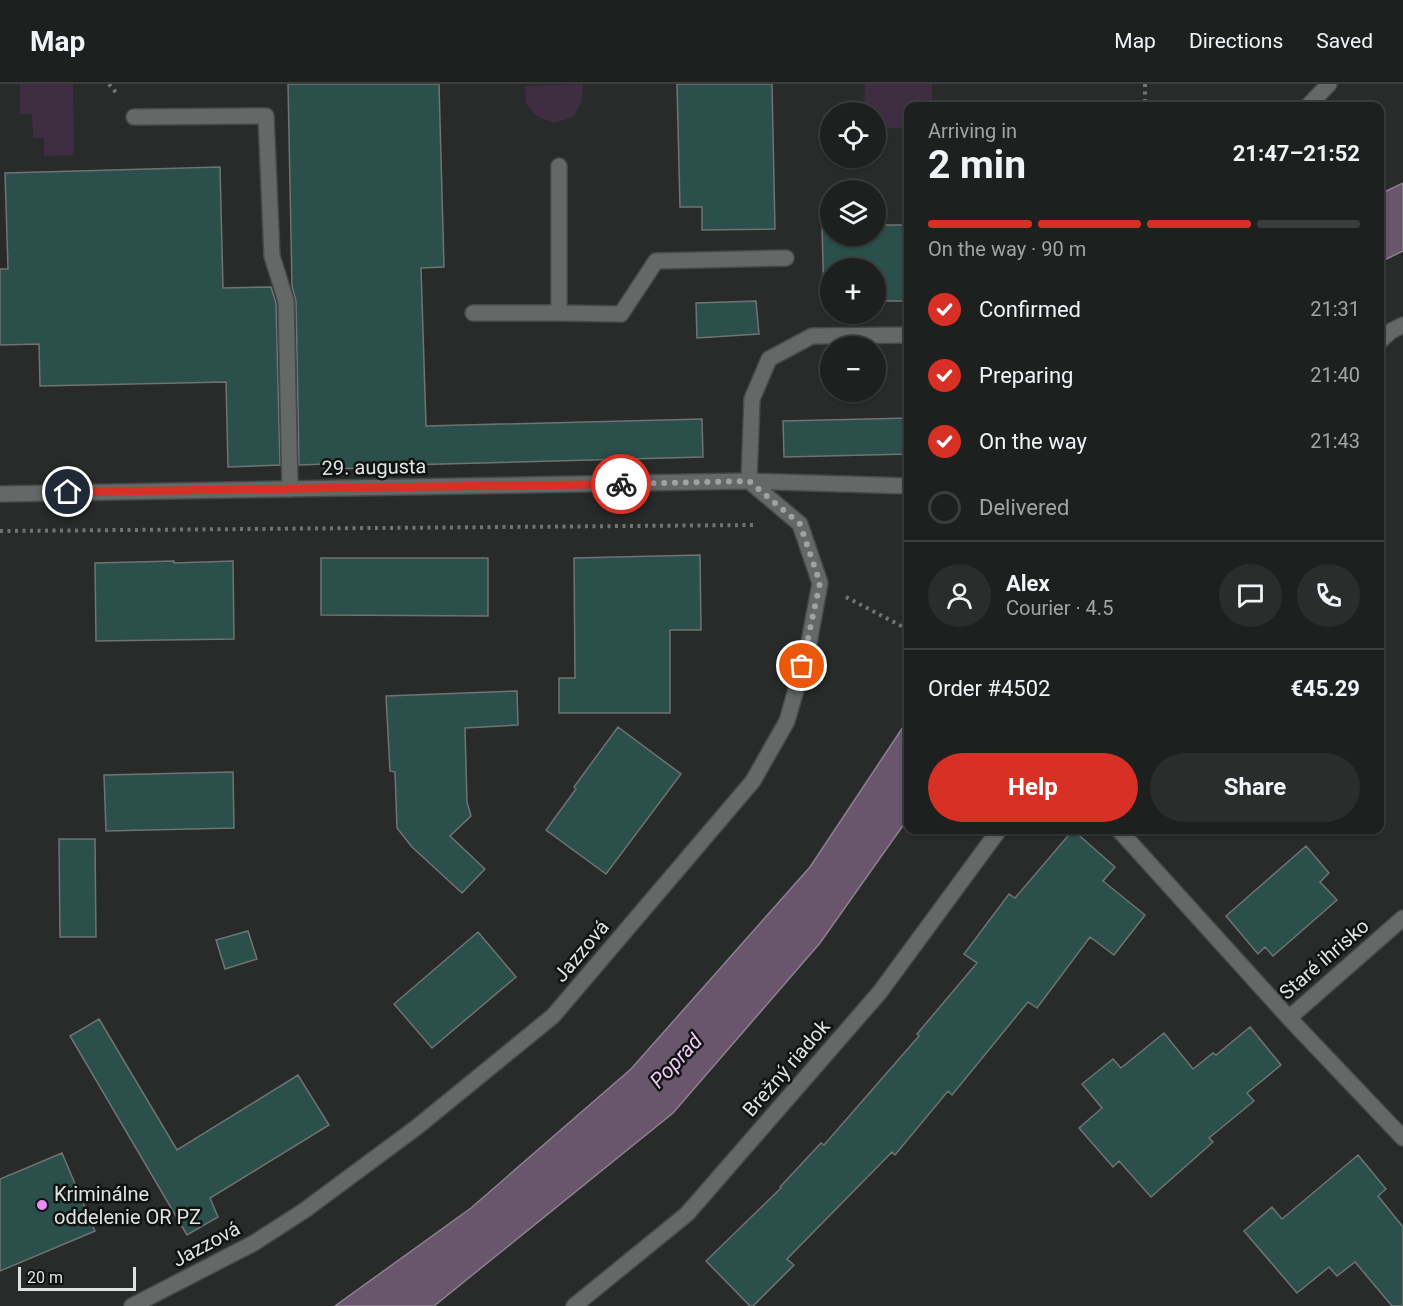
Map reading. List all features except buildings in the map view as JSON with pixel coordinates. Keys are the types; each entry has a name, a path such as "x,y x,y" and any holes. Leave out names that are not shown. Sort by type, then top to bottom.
{"street":[{"path":"1312,102 1329,84"},
{"path":"134,117 266,116 272,256 286,301 290,489"},
{"path":"559,166 559,313"},
{"path":"473,313 621,314 656,261 786,258"},
{"path":"1384,337 1390,331 1403,325"},
{"path":"800,524 749,481 752,399 769,359 812,336 904,335"},
{"name":"29. augusta","path":"0,494 749,481 904,486"},
{"name":"Jazzová","path":"132,1306 254,1243 305,1210 417,1127 553,1016 753,781 787,721 808,648 820,583 800,524"},
{"name":"Brežný riadok","path":"574,1306 687,1214 880,992 996,834"},
{"path":"1123,834 1289,1018"},
{"name":"Staré ihrisko","path":"1403,918 1289,1018 1403,1138"}],"path":[{"path":"1145,84 1145,102"},
{"path":"0,531 800,524"},
{"path":"820,583 904,627"}],"shaded area":[{"path":"20,84 73,84 74,155 44,156 44,138 33,138 32,114 20,114"},
{"path":"583,84 582,101 573,117 554,123 536,116 526,103 525,86"},
{"path":"865,84 932,84 932,102 904,102 904,128 886,128 886,102 864,102"}],"water":[{"path":"1403,183 1403,251 1384,260 1384,192"},
{"name":"Poprad","path":"904,726 904,824 820,943 673,1113 434,1306 335,1306 471,1208 631,1069 810,867"}],"way so far":[{"path":"621,484 749,481 800,524 820,583 808,648 802,666"}],"place":[{"name":"Kriminálne oddelenie OR PZ","path":"42,1205"}],"route":[{"path":"68,492 621,484"}]}
